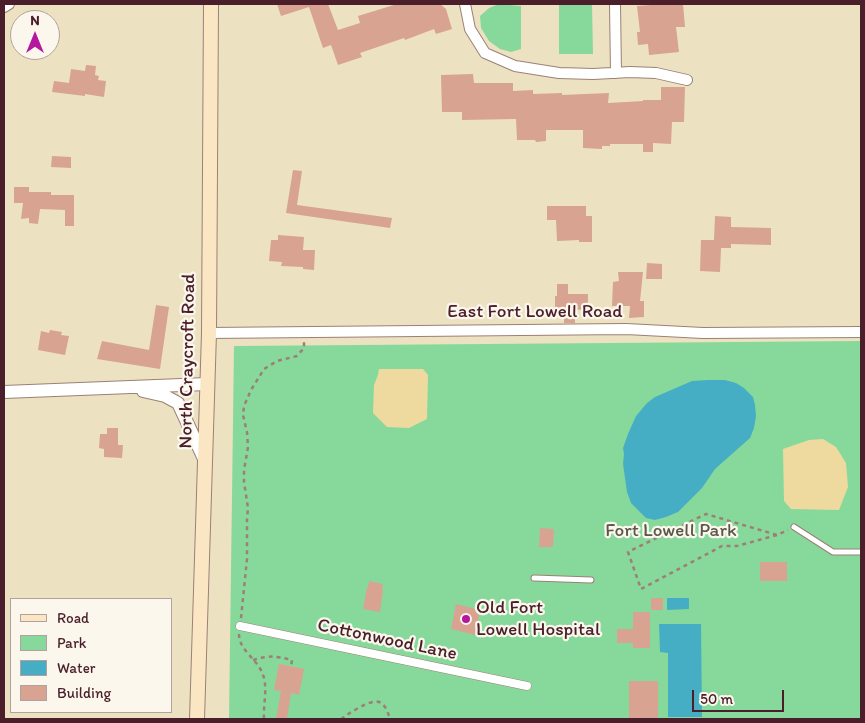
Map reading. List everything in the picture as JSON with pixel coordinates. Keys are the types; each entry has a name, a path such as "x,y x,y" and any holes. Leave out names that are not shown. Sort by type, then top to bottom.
{"main road":[{"name":"North Craycroft Road","path":"197,719 209,332 211,4"}],"street":[{"path":"4,8 9,4"},
{"path":"465,4 470,29 485,53 515,66 559,73 656,73 687,80"},
{"path":"615,4 616,73"},
{"name":"East Fort Lowell Road","path":"209,332 626,329 703,333 861,332"},
{"path":"4,392 207,384"},
{"path":"123,387 165,396 178,403 205,461"},
{"name":"Cottonwood Lane","path":"240,626 527,686"}],"lane":[{"path":"794,527 833,552 861,552"},
{"path":"534,578 591,580"}],"path":[{"path":"264,719 265,681 262,672 240,644 239,637 247,559 248,508 244,470 248,447 248,432 243,415 244,406 251,390 264,369 277,361 297,356 304,348 304,332"},
{"path":"777,535 706,514 628,552 641,589 722,546 737,546 777,535 794,527"},
{"path":"253,660 274,655 292,660 291,667"},
{"path":"341,719 363,705 379,702 388,710 390,719"}],"green space":[{"path":"499,4 521,6 521,49 511,52 500,49 489,41 481,28 480,16 489,8"},
{"path":"559,4 592,4 593,54 559,54"},
{"name":"Fort Lowell Park","path":"861,341 861,719 229,719 234,346"}],"sand":[{"path":"379,369 423,369 428,375 427,419 409,428 387,427 373,413 374,385"},
{"path":"823,439 836,447 846,463 848,487 839,510 791,509 784,501 783,449 809,440"}],"water":[{"path":"725,380 736,383 753,397 756,416 750,438 715,469 702,488 678,512 655,520 646,518 631,503 627,492 623,464 623,448 636,416 655,397 692,381"},
{"path":"667,598 689,598 689,609 667,610"},
{"path":"659,624 701,624 702,717 668,717 668,653 660,652"}],"building":[{"path":"277,4 328,4 338,30 360,23 358,16 397,4 440,4 446,9 452,29 436,34 434,29 405,40 404,38 360,53 362,57 338,65 331,45 323,48 309,7 281,16"},
{"path":"683,4 685,27 676,27 679,52 649,55 648,44 638,45 637,32 640,32 637,6"},
{"path":"86,65 96,66 95,75 99,76 98,80 106,81 104,97 52,92 54,81 69,83 71,69 85,71"},
{"path":"473,74 474,83 513,83 513,91 533,90 533,94 609,93 608,103 661,100 661,87 685,87 684,122 672,122 671,144 653,143 653,152 643,152 643,144 610,144 610,146 602,146 602,149 583,148 583,130 546,130 546,141 517,140 516,119 462,120 462,112 442,112 441,75"},
{"path":"52,156 71,157 71,168 51,167"},
{"path":"293,170 302,171 297,205 392,218 390,228 286,213"},
{"path":"14,187 29,187 29,192 51,192 51,195 74,195 74,226 65,226 65,210 40,209 38,224 29,223 29,218 21,219 23,203 14,203"},
{"path":"547,206 586,206 586,216 592,216 592,242 579,242 579,240 557,241 556,220 547,220"},
{"path":"715,216 731,217 731,227 771,228 771,245 731,244 731,248 721,248 720,272 700,271 701,240 714,240"},
{"path":"278,235 304,237 303,250 315,250 314,270 303,269 303,267 281,266 282,262 269,261 271,240 278,240"},
{"path":"647,263 662,264 662,279 646,279"},
{"path":"618,272 643,272 640,301 644,301 644,317 629,318 630,306 612,306 613,282 619,281"},
{"path":"557,284 568,284 568,294 588,294 588,309 575,310 575,323 564,323 564,308 555,309"},
{"path":"156,305 169,307 160,369 97,359 102,341 149,350"},
{"path":"50,330 62,332 61,335 69,336 65,355 38,350 41,331 49,333"},
{"path":"107,428 118,428 118,445 123,445 122,458 104,457 104,449 99,448 100,434 107,434"},
{"path":"540,528 554,529 553,547 539,547"},
{"path":"760,562 787,562 787,581 760,581"},
{"path":"369,581 383,584 380,612 363,609"},
{"path":"651,598 663,598 663,610 651,610"},
{"path":"456,604 480,610 475,635 451,629"},
{"path":"633,612 650,612 650,648 633,648 633,643 617,643 617,629 633,629"},
{"path":"279,664 304,669 299,695 291,693 287,719 276,719 281,691 274,690"},
{"path":"629,681 658,681 658,719 629,719"}],"place":[{"name":"Old Fort Lowell Hospital","path":"466,619"}]}
